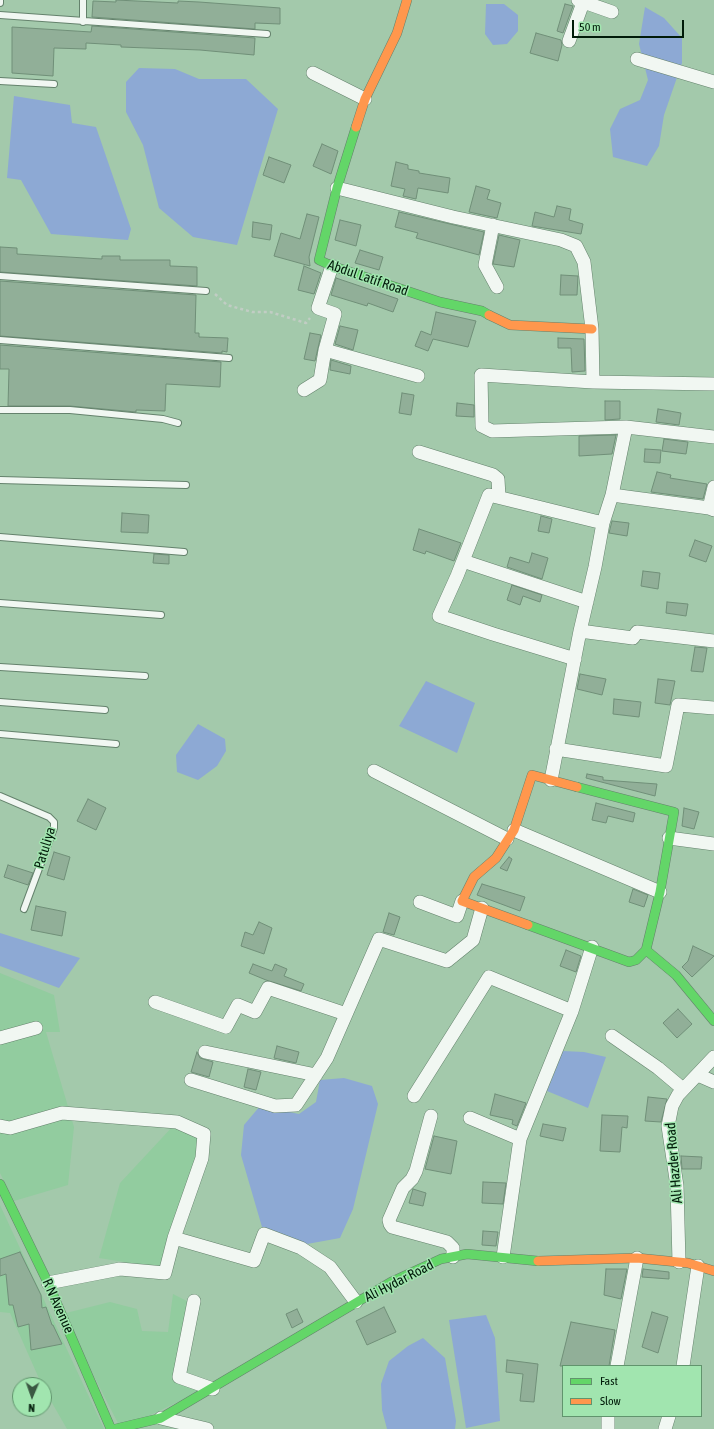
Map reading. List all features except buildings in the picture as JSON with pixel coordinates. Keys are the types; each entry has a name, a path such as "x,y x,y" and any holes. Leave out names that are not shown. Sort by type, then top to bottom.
{"street":[{"name":"Abdul Latif Road","path":"407,0 397,33 365,99 338,188 319,260 332,266 440,302 482,311 510,325 592,330"},
{"path":"570,41 582,1 612,12"},
{"path":"637,59 714,82"},
{"path":"313,73 365,99"},
{"path":"338,188 561,240 576,246 584,262 592,330 593,382"},
{"path":"493,225 485,265 497,287"},
{"path":"304,390 320,380 325,350 335,314 318,308 332,266"},
{"path":"325,350 418,376"},
{"path":"714,384 593,382 481,375 482,426 492,431 626,427 714,437"},
{"path":"551,780 580,631 603,523 612,495 626,427"},
{"path":"419,452 493,475 498,479 499,497"},
{"path":"612,495 711,509 714,488"},
{"path":"575,659 439,616 489,495 603,523"},
{"path":"463,561 587,602"},
{"path":"580,631 633,638 637,632 714,641"},
{"path":"556,749 666,766 678,704 714,708"},
{"path":"374,771 510,834 660,892"},
{"path":"420,902 457,916 462,901 474,877 496,858 510,834 532,775 674,812 660,892 646,950 636,960 629,962 592,947 462,901"},
{"path":"669,838 714,844"},
{"path":"191,1080 275,1106 296,1105 327,1058 379,939 447,961 473,940 482,908"},
{"path":"503,1257 520,1138 572,1011 592,947"},
{"path":"646,950 676,975 714,1021"},
{"path":"414,1096 489,977 572,1011"},
{"path":"155,1002 226,1027 238,1005 256,1012 268,988 346,1014"},
{"path":"0,1038 36,1028"},
{"path":"612,1036 658,1068 683,1089"},
{"path":"205,1052 316,1074"},
{"name":"Ali Hazder Road","path":"679,1262 677,1186 668,1126 672,1106 678,1095 714,1057"},
{"path":"698,1074 714,1082"},
{"path":"0,1126 10,1128 62,1113 177,1122 204,1134 202,1158 174,1238 165,1273 120,1269 48,1283"},
{"path":"431,1116 416,1171 412,1179 403,1188 389,1220 392,1227 447,1242 453,1248 453,1257"},
{"path":"470,1118 520,1138"},
{"name":"R N Avenue","path":"0,1184 5,1208 48,1283 111,1429"},
{"path":"174,1238 254,1261 264,1234 301,1248 330,1267 356,1302"},
{"name":"Ali Hydar Road","path":"114,1429 161,1418 213,1389 291,1340 391,1282 441,1260 468,1254 542,1261 637,1258 679,1262 714,1271"},
{"path":"617,1365 637,1258"},
{"path":"683,1365 698,1266"},
{"path":"194,1301 179,1377 213,1389"},
{"path":"608,1417 608,1429"},
{"path":"665,1429 669,1417"},
{"path":"161,1418 207,1429"}],"lane":[{"path":"83,0 83,22"},
{"path":"0,15 267,34"},
{"path":"0,81 54,84"},
{"path":"0,276 206,291"},
{"path":"0,340 228,358"},
{"path":"0,410 70,410 163,419 178,423"},
{"path":"0,480 186,485"},
{"path":"0,537 184,552"},
{"path":"0,603 161,615"},
{"path":"0,666 145,676"},
{"path":"0,702 105,710"},
{"path":"0,734 116,744"},
{"name":"Patuliya","path":"0,796 49,817 54,822 54,828 24,909"}],"path":[{"path":"206,291 214,293 227,305 252,312 270,312 306,324 318,308"}],"shaded area":[{"path":"0,973 54,995 60,1032 46,1032 74,1127 68,1185 14,1201 0,1173"},
{"path":"174,1125 198,1138 198,1157 162,1268 99,1258 120,1183"},
{"path":"0,1205 104,1429 67,1429 52,1403 52,1377 38,1377 10,1313 0,1312"},
{"path":"173,1294 187,1301 174,1381 201,1391 121,1429 62,1314 110,1302 137,1309 142,1331 168,1332"}],"water":[{"path":"486,4 504,4 518,15 518,31 507,44 493,45 485,34"},
{"path":"645,7 664,18 682,38 682,63 664,115 659,146 647,166 613,157 610,129 620,109 640,100 648,80 639,44"},
{"path":"139,68 175,69 199,79 246,79 278,109 237,245 193,237 159,208 143,145 126,112 126,82"},
{"path":"14,96 70,105 72,123 96,127 131,229 128,240 51,234 21,180 7,178"},
{"path":"426,681 475,703 457,753 399,726"},
{"path":"198,724 225,739 226,751 217,766 198,780 177,772 176,755"},
{"path":"0,933 80,958 59,988 0,966"},
{"path":"563,1051 584,1052 606,1057 588,1108 547,1091"},
{"path":"344,1078 372,1086 378,1104 353,1209 340,1238 307,1244 262,1227 241,1155 244,1125 260,1106 299,1114 316,1102 320,1080"},
{"path":"486,1315 495,1338 500,1421 466,1428 449,1320"},
{"path":"423,1338 445,1358 456,1421 455,1429 387,1429 382,1410 381,1384 389,1361 408,1346"}],"traffic: fast":[{"path":"356,127 337,188 319,260 332,266 440,302 482,311 489,315"},
{"path":"577,787 674,812 660,892 646,950"},
{"path":"528,925 629,962 636,960 646,950 676,975 714,1021"},
{"path":"0,1184 48,1283 111,1429"},
{"path":"115,1429 161,1418 391,1282 441,1259 467,1254 538,1261"}],"traffic: slow":[{"path":"356,127 365,99 397,33 407,0"},
{"path":"489,315 510,325 592,329"},
{"path":"528,925 462,901 474,877 496,858 514,830 532,775 577,787"},
{"path":"538,1261 637,1258 688,1263 714,1271"}]}
